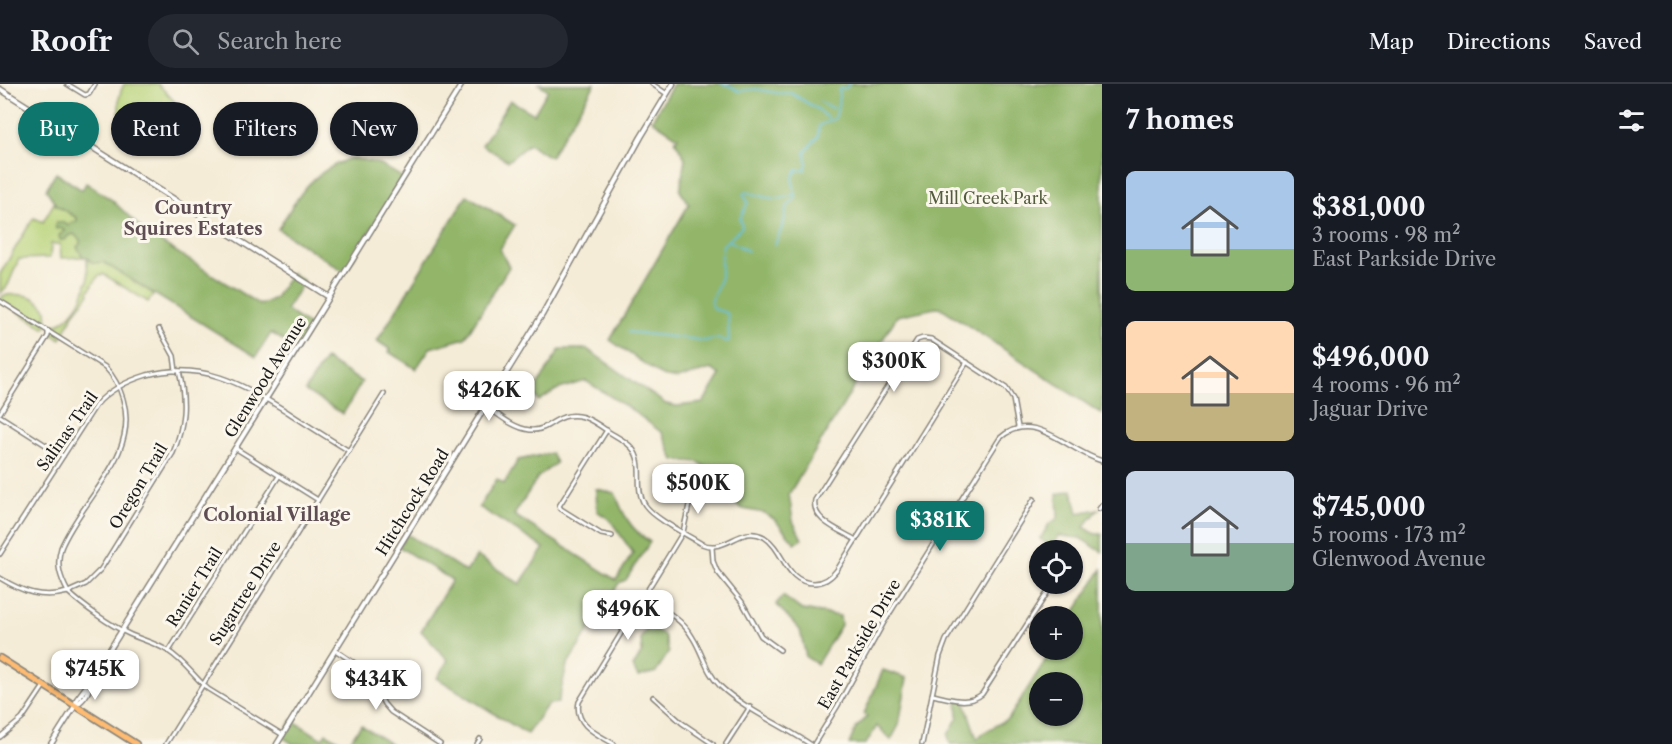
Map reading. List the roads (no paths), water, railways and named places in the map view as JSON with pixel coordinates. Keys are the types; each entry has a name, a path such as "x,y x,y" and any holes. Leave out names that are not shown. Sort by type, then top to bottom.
{"main road":[{"path":"0,658 136,744"}],"street":[{"path":"67,84 85,96 95,84"},
{"name":"Glenwood Avenue","path":"51,744 80,694 462,84"},
{"path":"652,84 667,93"},
{"name":"Hitchcock Road","path":"277,744 542,315 673,84"},
{"path":"0,89 329,297"},
{"path":"0,301 105,367 118,387 126,412 124,438 116,458 61,548 58,559 59,571 68,592 80,603 122,630 169,651 202,684 283,735"},
{"name":"Oregon Trail","path":"68,592 86,584 101,569 173,453 180,433 184,412 183,393 174,356 159,329"},
{"path":"48,331 48,336 0,415 63,456"},
{"path":"856,540 819,516 815,510 815,500 913,344 919,339 931,339 1009,391 1018,428 1039,429 1080,453 1102,461"},
{"path":"486,406 525,429 540,429 562,417 575,415 587,418 627,444 636,454 639,467 639,491 645,505 653,513 702,544 712,547 723,545 744,534 759,535 771,543 794,576 812,583 825,580 834,574 967,362"},
{"name":"Salinas Trail","path":"0,554 96,405 118,387 142,377 177,371 204,373 226,378 266,399 349,451"},
{"name":"Sugartree Drive","path":"165,744 384,394"},
{"name":"East Parkside Drive","path":"812,744 837,707 883,624 996,443 1006,433 1018,428"},
{"path":"607,430 559,506 602,534 612,536"},
{"path":"235,448 318,500"},
{"name":"Ranier Trail","path":"169,651 279,476"},
{"path":"614,744 583,724 578,714 580,699 683,532 695,489"},
{"path":"922,744 940,656 946,640 1034,499"},
{"path":"1099,509 1102,505"},
{"path":"712,547 713,561 717,571 742,602 761,636 780,650"},
{"path":"0,578 15,588 34,594 53,596 68,592"},
{"path":"932,695 967,701 982,694 1047,594"},
{"path":"643,597 684,625 693,637 707,668 727,692 812,744"},
{"path":"335,650 365,670 391,712 440,744"},
{"path":"0,737 22,719 44,686"},
{"path":"653,697 682,723 713,744"},
{"path":"726,744 750,707"},
{"path":"477,744 480,740"}],"waterway":[{"path":"721,84 739,91 756,89 791,93 829,119"},
{"path":"775,245 784,222 786,208 796,198 794,174 797,170 805,170 807,163 805,152 818,137 819,126 835,117 839,89 846,88 849,84"},
{"path":"819,101 834,108"},
{"path":"628,332 704,341 718,338 729,341 727,313 714,309 711,302 721,277 723,245 742,227 740,219 748,202 743,194 746,192 778,199 795,193"},
{"path":"728,240 748,251"}],"district":[{"name":"Country Squires Estates","path":"193,218"},
{"name":"Colonial Village","path":"277,515"}],"park label":[{"name":"Mill Creek Park","path":"988,198"}]}
